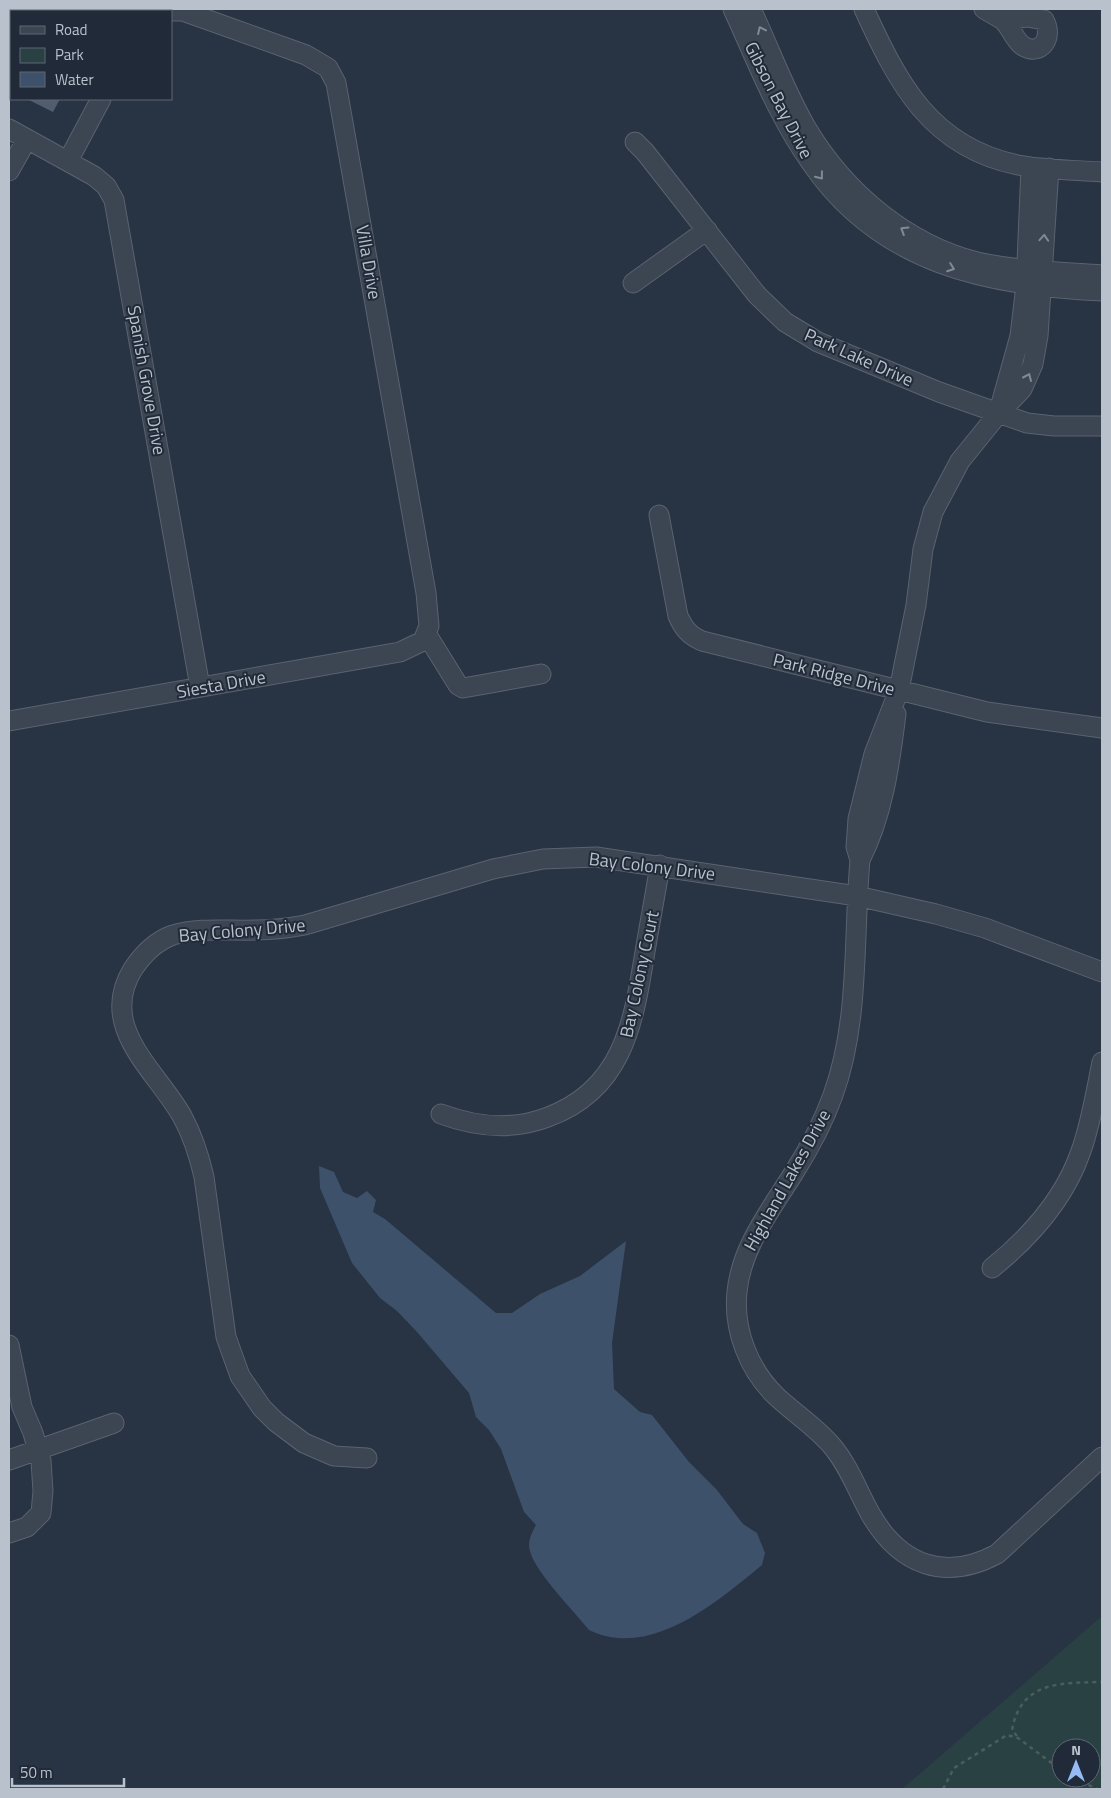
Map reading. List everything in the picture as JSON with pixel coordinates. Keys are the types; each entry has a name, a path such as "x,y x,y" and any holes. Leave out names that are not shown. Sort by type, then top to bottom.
{"street":[{"name":"Gibson Bay Drive","path":"733,9 770,90 797,142 817,172 846,205 886,237 931,261 980,277 1034,278 1102,275"},
{"name":"Gibson Bay Drive","path":"751,9 806,128 822,153 860,195 896,224 926,242 976,261 1034,278 1102,291"},
{"path":"864,9 896,75 916,104 935,124 951,136 984,155 1040,167 1102,172"},
{"path":"984,9 1003,20"},
{"name":"Villa Drive","path":"172,11 198,16 314,58 328,68 336,83 430,616 427,635"},
{"path":"68,161 100,100"},
{"name":"Spanish Grove Drive","path":"9,129 94,176 106,186 116,208 200,687"},
{"path":"9,171 27,139"},
{"name":"Park Lake Drive","path":"635,142 764,302 801,333 837,351 998,414 1038,425 1102,426"},
{"name":"Highland Lakes Drive","path":"1040,167 1034,278 1038,336 1033,364 1022,388 960,461 933,512 923,549 916,605 899,690 892,757 874,791 869,841 860,860 852,1004 840,1072 826,1114 816,1134 744,1256 736,1294 737,1313 746,1351 764,1383 833,1447 844,1463 871,1514 891,1543 918,1562 933,1567 949,1569 966,1567 997,1554 1102,1457"},
{"path":"633,283 707,230"},
{"name":"Park Ridge Drive","path":"659,515 678,616 683,627 691,636 720,646 994,714 1102,728"},
{"path":"427,635 458,686 463,688 541,674"},
{"name":"Siesta Drive","path":"9,721 400,652 418,644 427,635"},
{"name":"Bay Colony Drive","path":"367,1458 334,1456 297,1439 262,1408 240,1376 226,1338 204,1177 199,1154 181,1114 143,1063 126,1029 122,1012 124,993 130,975 140,959 154,945 172,936 192,931 273,930 305,925 517,863 543,859 588,856 660,865 857,896"},
{"name":"Bay Colony Court","path":"441,1114 480,1125 510,1126 526,1124 564,1110 586,1096 599,1084 620,1055 633,1018 660,865"},
{"path":"857,896 985,928 1102,972"},
{"path":"992,1268 1010,1253 1043,1216 1066,1185 1082,1150 1102,1062"},
{"path":"9,1344 22,1407 38,1448 43,1491 41,1513 27,1527 9,1533"},
{"path":"9,1460 38,1448 114,1423"}],"path":[{"path":"1051,1763 1018,1738 1012,1730 1015,1717 1024,1703 1047,1686 1059,1682 1102,1682"},
{"path":"943,1789 954,1768 1007,1735 1018,1738"}],"green space":[{"path":"1102,1616 1102,1789 902,1789"}],"water":[{"path":"319,1166 334,1172 343,1192 357,1198 367,1191 376,1200 373,1212 385,1219 496,1313 512,1313 540,1294 580,1276 626,1241 612,1343 614,1389 640,1412 652,1415 689,1462 717,1490 743,1524 757,1533 765,1553 762,1565 704,1610 682,1623 659,1632 635,1638 612,1637 589,1630 539,1570 533,1560 529,1544 536,1525 524,1512 501,1449 489,1430 476,1417 469,1393 417,1332 397,1311 380,1298 352,1263 320,1188"}],"building":[{"path":"29,100 59,100 53,112"}]}
